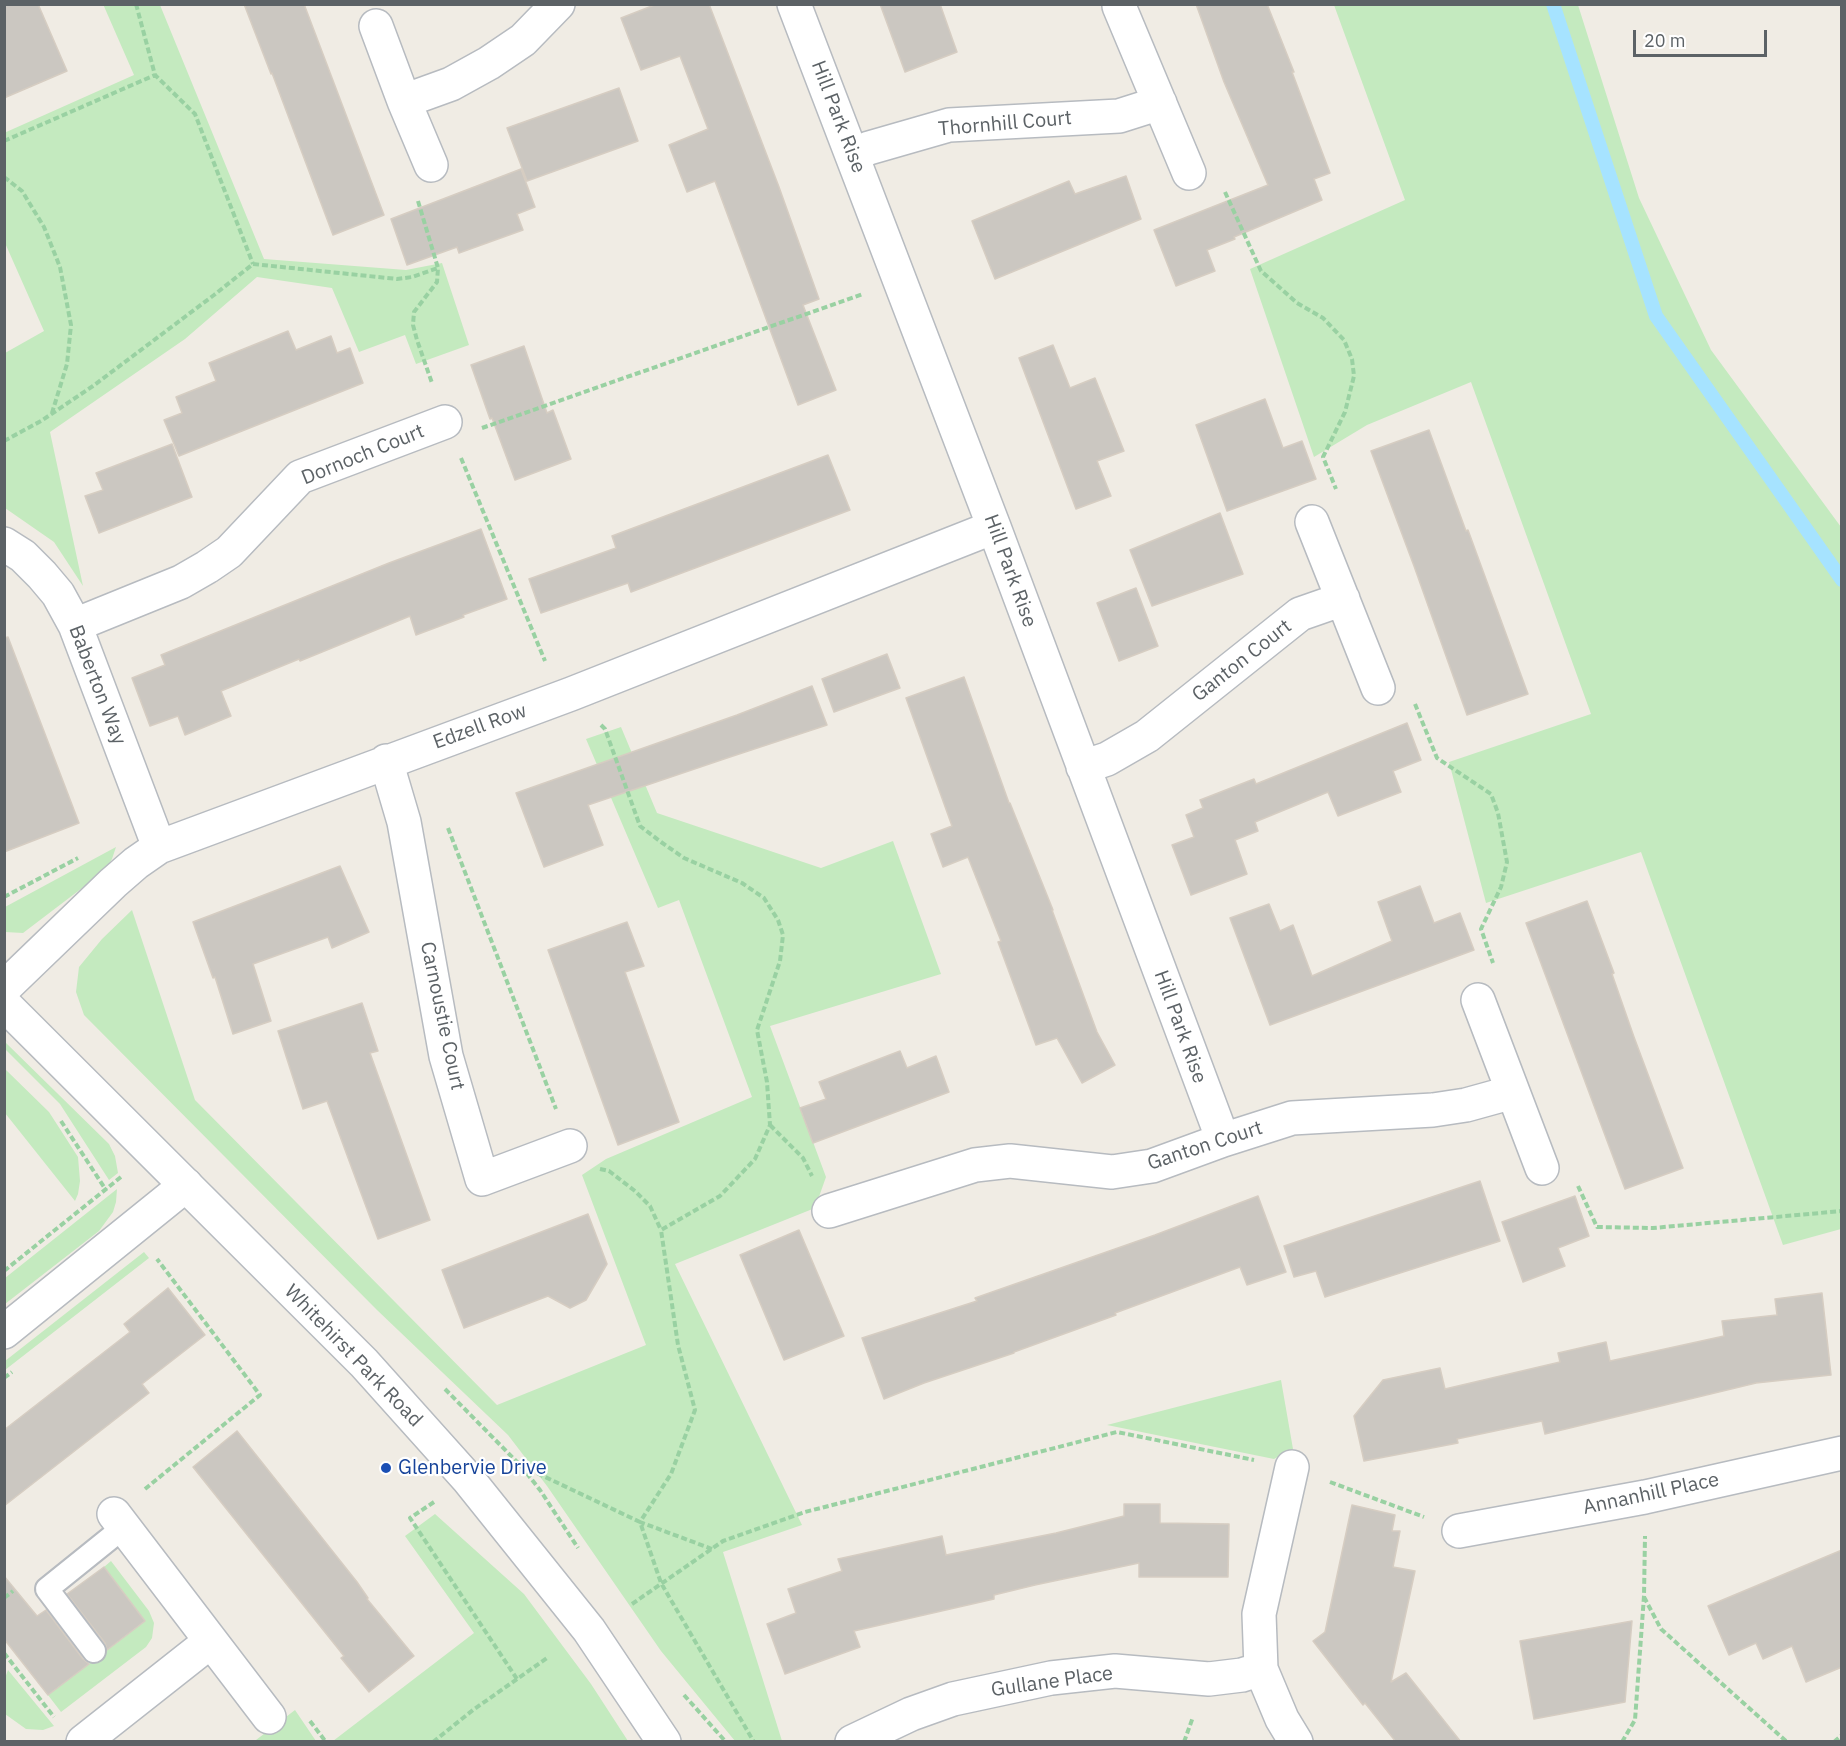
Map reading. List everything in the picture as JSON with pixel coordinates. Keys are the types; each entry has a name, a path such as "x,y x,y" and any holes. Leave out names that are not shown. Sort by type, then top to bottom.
{"street":[{"path":"404,101 451,84 489,63 523,40 558,4"},
{"name":"Hill Park Rise","path":"794,4 994,527 1223,1140"},
{"path":"1119,6 1189,173"},
{"path":"376,26 431,165"},
{"name":"Thornhill Court","path":"853,155 869,148 949,125 1119,116 1160,103"},
{"name":"Dornoch Court","path":"75,625 182,582 207,567 229,552 300,477 449,430"},
{"path":"1312,522 1378,688"},
{"name":"Edzell Row","path":"4,988 113,883 159,847 571,694 994,527"},
{"name":"Baberton Way","path":"4,544 23,556 42,575 58,594 75,625 159,847"},
{"name":"Ganton Court","path":"1083,767 1107,759 1147,736 1300,614 1342,598"},
{"name":"Carnoustie Court","path":"386,761 404,822 446,1056 482,1179 570,1146"},
{"path":"1478,1000 1542,1168"},
{"name":"Whitehirst Park Road","path":"4,1004 364,1363 468,1479 589,1630 664,1742"},
{"name":"Ganton Court","path":"829,1211 975,1165 1010,1161 1112,1172 1152,1166 1292,1118 1433,1110 1466,1105 1513,1092"},
{"path":"4,1332 186,1185"},
{"name":"Annanhill Place","path":"1459,1531 1645,1497 1842,1453"},
{"path":"1292,1467 1258,1614 1261,1669 1282,1719 1296,1742"},
{"path":"119,1521 268,1717"},
{"path":"72,1733 211,1641"},
{"name":"Gullane Place","path":"852,1742 911,1714 953,1699 1051,1678 1115,1671 1209,1679 1242,1675 1261,1669"}],"lane":[{"path":"94,1651 47,1589 119,1521"}],"path":[{"path":"136,4 155,75 195,114 253,264"},
{"path":"4,141 155,75"},
{"path":"431,165 410,177 438,268 437,282 414,312 413,325 449,430 551,676 604,729 640,826 684,858 742,883 764,898 778,920 783,935 780,961 757,1030 767,1082 770,1125 754,1158 720,1196 661,1230"},
{"path":"1189,173 1213,165 1261,271 1297,303 1323,318 1344,340 1352,359 1354,376 1346,412 1323,457 1343,508 1312,522"},
{"path":"4,177 22,191 44,227 60,267 71,325 67,364 52,414"},
{"path":"4,441 52,414 93,386 253,264 397,279 412,277 438,268"},
{"path":"449,430 900,280"},
{"path":"1378,688 1405,680 1437,758 1491,794 1498,813 1507,862 1501,887 1482,929 1503,991 1478,1000"},
{"path":"448,827 578,1165 609,1171 635,1191 650,1206 661,1230 678,1345 695,1410 671,1474 640,1522"},
{"path":"57,1115 106,1190"},
{"path":"770,1125 803,1158 829,1211"},
{"path":"4,1271 153,1152"},
{"path":"1542,1168 1566,1159 1597,1227 1653,1228 1842,1211"},
{"path":"119,1521 260,1395 133,1228"},
{"path":"444,1388 520,1465 640,1522 712,1549"},
{"path":"632,1604 723,1541 805,1512 1117,1432 1292,1467 1459,1531"},
{"path":"468,1479 410,1518 517,1678"},
{"path":"1622,1742 1635,1720 1644,1596 1645,1497"},
{"path":"640,1522 661,1583 754,1742"},
{"path":"4,1598 14,1591"},
{"path":"1644,1596 1661,1629 1787,1742"},
{"path":"4,1653 72,1733"},
{"path":"433,1742 473,1710 547,1658"},
{"path":"1834,1742 1842,1735"}],"green space":[{"path":"103,4 160,5 264,259 406,270 442,263 469,345 416,364 405,335 359,352 332,288 257,277 185,339 50,432 83,586 54,542 5,508 5,353 44,331 5,243 4,133 134,75"},
{"path":"1334,5 1578,5 1639,198 1711,350 1841,527 1841,1229 1783,1245 1641,852 1486,903 1449,762 1591,714 1471,382 1367,425 1314,457 1250,269 1405,200"},
{"path":"621,727 657,813 821,868 893,841 941,974 770,1026 826,1177 815,1208 675,1264 802,1525 723,1552 782,1741 735,1741 661,1651 547,1486 508,1435 377,1310 84,1015 76,992 79,967 102,939 132,910 195,1100 497,1405 646,1345 582,1175 606,1159 752,1097 679,900 658,908 586,739"},
{"path":"116,847 105,870 94,879 23,933 5,932 5,907"},
{"path":"4,1041 109,1144 115,1156 118,1173 109,1180 60,1104 5,1049"},
{"path":"5,1069 49,1112 78,1157 80,1181 75,1201 5,1113"},
{"path":"117,1189 113,1212 99,1231 5,1304 5,1278"},
{"path":"144,1252 149,1258 5,1370 5,1361"},
{"path":"1281,1380 1293,1449 1274,1459 1107,1425"},
{"path":"435,1514 524,1594 591,1684 628,1741 333,1741 474,1633 405,1536"},
{"path":"111,1561 149,1611 154,1623 152,1638 146,1647 61,1712 48,1695 145,1621 104,1567"},
{"path":"8,1670 54,1726 43,1730 26,1729 5,1714 5,1678"},
{"path":"295,1710 316,1741 257,1742 256,1740"}],"building":[{"path":"4,4 38,4 67,71 4,98"},
{"path":"244,4 304,4 384,215 333,235"},
{"path":"657,4 709,4 819,299 803,305 836,390 798,405 715,181 687,192 669,145 708,129 680,56 641,70 621,18"},
{"path":"880,4 940,4 957,52 905,72"},
{"path":"1196,4 1267,4 1330,173 1314,179 1322,200 1207,250 1215,271 1176,286 1154,230 1268,185 1224,82"},
{"path":"619,88 638,141 527,181 507,128"},
{"path":"521,169 535,207 517,214 523,230 459,253 457,247 407,265 391,219"},
{"path":"1126,176 1141,219 995,279 972,221 1069,181 1075,194"},
{"path":"288,331 296,350 331,336 337,353 350,348 363,383 179,456 164,420 182,413 176,397 216,381 209,363"},
{"path":"1053,345 1070,388 1095,378 1124,451 1097,461 1111,496 1076,509 1019,358"},
{"path":"524,346 547,413 553,410 571,459 515,480 471,365"},
{"path":"1265,399 1283,448 1302,441 1316,479 1227,511 1196,425"},
{"path":"1429,430 1528,694 1467,715 1371,451"},
{"path":"172,444 192,497 99,533 85,496 103,490 96,473"},
{"path":"828,455 850,510 631,592 628,583 541,613 529,579 616,548 612,536"},
{"path":"1220,513 1243,574 1152,606 1130,550"},
{"path":"481,529 507,599 416,635 410,616 221,691 231,716 185,735 178,716 150,726 132,678 165,665 161,655 389,563"},
{"path":"1136,588 1158,646 1119,661 1097,603"},
{"path":"8,637 79,823 4,852 4,638"},
{"path":"887,654 900,688 834,712 822,679"},
{"path":"964,677 1009,803 1053,910 1097,1032 1115,1065 1082,1083 1057,1038 1036,1045 998,942 1001,941 968,857 943,867 931,834 952,826 906,698"},
{"path":"812,686 827,725 588,805 603,845 544,867 516,793"},
{"path":"1407,723 1421,760 1393,771 1401,792 1338,816 1328,792 1255,822 1258,831 1235,840 1247,874 1191,895 1172,845 1194,837 1186,815 1203,808 1200,800 1254,779 1256,784"},
{"path":"340,866 369,932 332,948 328,937 253,964 271,1021 233,1034 215,977 213,978 193,922"},
{"path":"1420,886 1434,923 1460,913 1474,950 1270,1025 1230,918 1269,904 1280,931 1293,925 1312,976 1392,941 1378,902"},
{"path":"1587,901 1683,1168 1625,1189 1526,923"},
{"path":"627,922 644,966 625,972 679,1122 618,1145 548,950"},
{"path":"362,1003 378,1051 370,1053 430,1220 378,1239 327,1101 303,1109 278,1031"},
{"path":"900,1051 907,1068 936,1056 949,1092 813,1143 800,1108 826,1099 819,1082"},
{"path":"1480,1181 1500,1241 1325,1297 1316,1271 1294,1277 1284,1246"},
{"path":"1258,1196 1286,1272 1247,1285 1240,1267 1014,1353 884,1399 862,1338 977,1301 975,1298"},
{"path":"1575,1196 1589,1236 1558,1248 1565,1266 1523,1282 1502,1222"},
{"path":"588,1214 607,1264 586,1300 570,1308 548,1296 464,1328 442,1270"},
{"path":"799,1230 844,1336 784,1360 740,1255"},
{"path":"168,1288 205,1335 142,1384 149,1393 4,1506 4,1430 130,1332 124,1324"},
{"path":"1822,1293 1831,1375 1756,1383 1545,1434 1542,1421 1457,1439 1458,1443 1364,1461 1354,1416 1383,1380 1440,1368 1445,1389 1560,1362 1558,1353 1606,1342 1610,1361 1724,1336 1722,1321 1777,1315 1775,1299"},
{"path":"237,1431 414,1656 369,1692 341,1658 344,1656 193,1467"},
{"path":"1124,1504 1160,1504 1160,1523 1229,1524 1228,1577 1139,1577 1139,1563 1035,1585 994,1595 994,1599 854,1631 860,1647 785,1674 767,1624 796,1613 788,1589 842,1571 838,1559 942,1536 946,1555 1056,1533 1124,1516"},
{"path":"1352,1505 1395,1515 1392,1531 1400,1531 1393,1567 1415,1571 1391,1682 1406,1673 1461,1742 1396,1742 1365,1703 1363,1705 1313,1641 1325,1632"},
{"path":"1842,1550 1842,1667 1806,1682 1792,1646 1763,1659 1756,1643 1729,1655 1708,1606"},
{"path":"104,1567 145,1621 107,1650 105,1643 67,1594"},
{"path":"4,1576 37,1616 46,1610 89,1664 48,1695 4,1639"},
{"path":"1632,1621 1625,1702 1534,1719 1520,1641"}],"waterway":[{"path":"1553,4 1656,316 1842,580"}],"place":[{"name":"Glenbervie Drive","path":"386,1468"}]}
